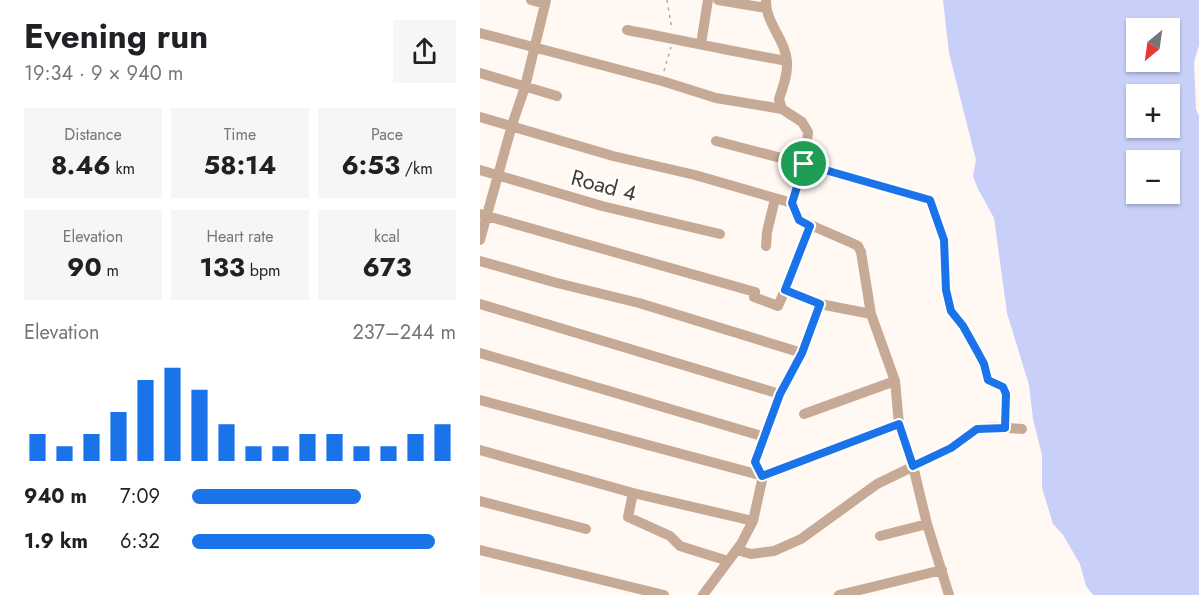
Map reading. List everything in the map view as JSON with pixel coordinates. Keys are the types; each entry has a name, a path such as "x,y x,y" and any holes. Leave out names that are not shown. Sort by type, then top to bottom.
{"street":[{"path":"480,240 483,215 499,175 525,87 545,2 531,0"},
{"path":"701,44 708,0"},
{"path":"718,0 766,4 788,61 779,99 782,109"},
{"path":"627,30 726,51 788,61"},
{"path":"480,33 662,81 716,98 782,109 802,122 808,132 804,164 792,203 799,220 858,246 861,252 871,314 895,381 899,424 950,595"},
{"path":"480,74 557,96"},
{"path":"480,117 613,156 695,175 792,203"},
{"path":"716,141 930,200 944,240 946,290 951,311 963,326 984,364 988,380 1003,387 1006,394 1005,428"},
{"name":"Road 4","path":"480,170 602,206 720,234"},
{"path":"766,246 775,199"},
{"path":"483,215 755,292 754,297 778,306 810,226"},
{"path":"480,261 556,283 639,303 802,353"},
{"path":"785,290 820,304 871,314"},
{"path":"480,304 780,394"},
{"path":"703,595 741,544 753,521 762,476 755,462 780,394 802,353 820,304"},
{"path":"480,353 765,437"},
{"path":"804,414 895,381"},
{"path":"480,400 762,476 899,424"},
{"path":"736,550 751,554 774,551 801,539 878,484 951,448 977,429 1022,429"},
{"path":"480,450 633,493 753,521"},
{"path":"633,493 628,517 670,536 680,546 728,561"},
{"path":"480,501 586,529"},
{"path":"880,536 927,524"},
{"path":"480,550 664,595"},
{"path":"839,595 942,570"}],"water":[{"path":"943,0 1199,0 1199,45 1194,62 1196,109 1199,116 1199,595 1093,595 1086,586 1080,564 1063,535 1053,524 1042,488 1042,455 1033,419 1029,385 1007,313 994,218 973,176 976,160 949,53"}],"route":[{"path":"804,164 930,200 944,240 946,290 951,311 963,326 984,364 988,380 1003,387 1007,403 1005,428 977,429 951,448 913,466 899,424 762,476 755,462 780,394 802,353 820,304 785,290 810,226 799,220 792,203 804,164"}]}
